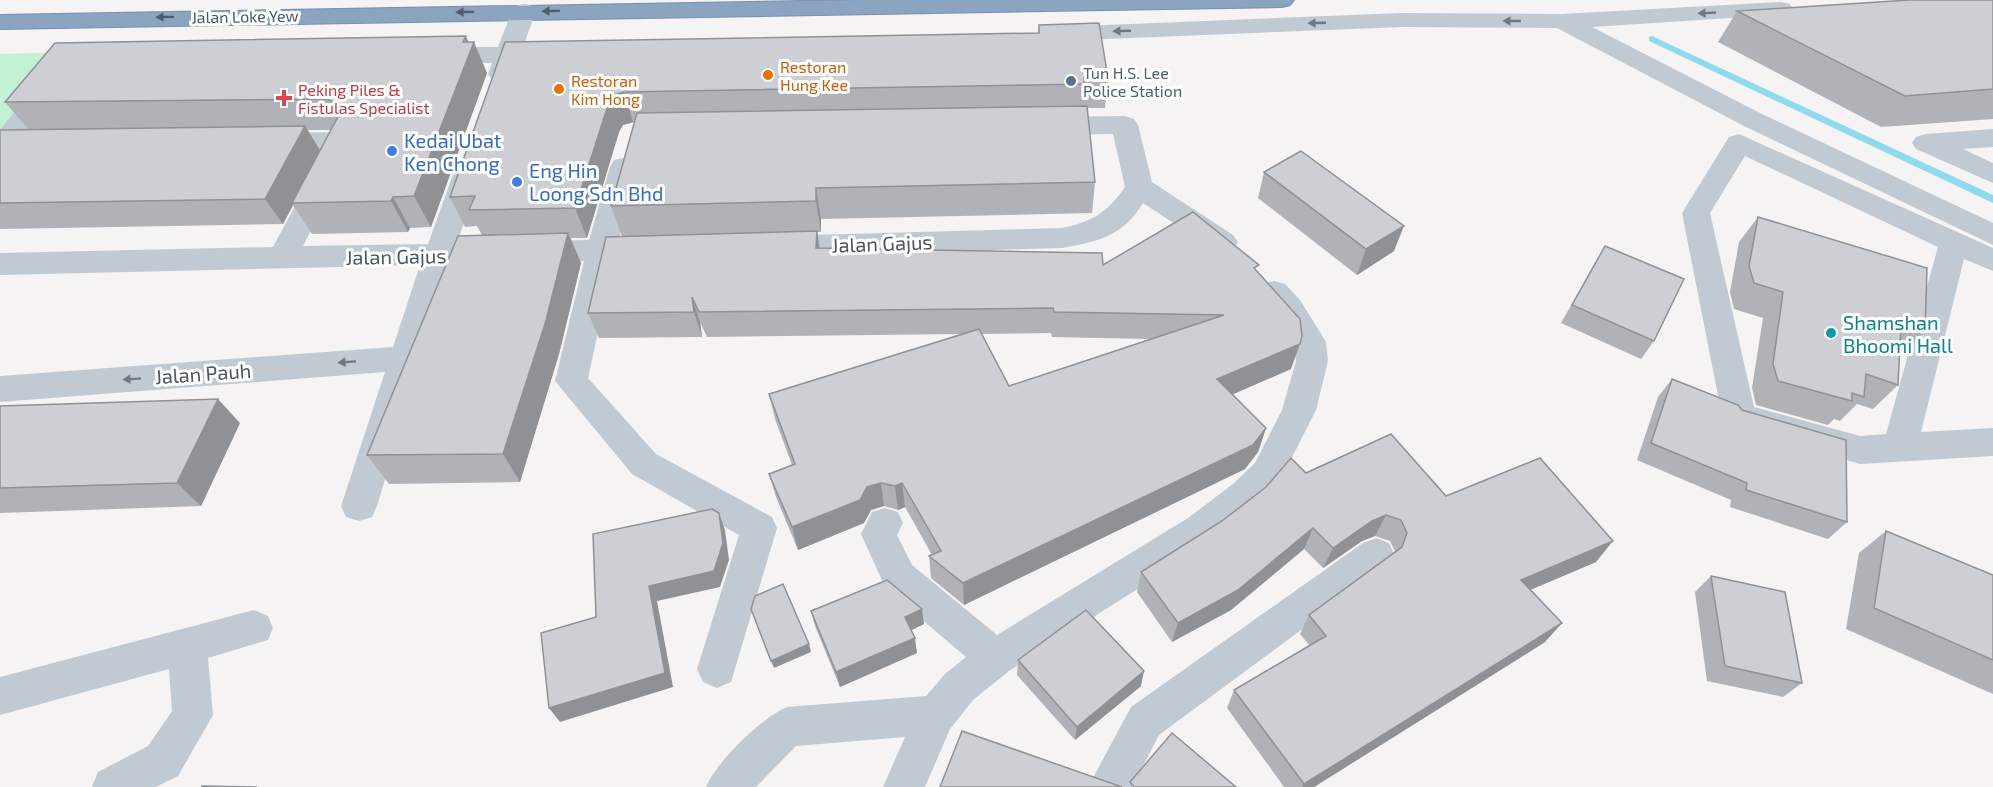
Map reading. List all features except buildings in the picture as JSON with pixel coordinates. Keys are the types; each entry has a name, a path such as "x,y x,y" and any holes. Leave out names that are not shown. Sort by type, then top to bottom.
{"highway":[{"name":"Jalan Loke Yew","path":"0,22 524,11 1282,0"}],"street":[{"path":"1521,0 1561,21 1746,131 1829,184 1993,260"},
{"path":"1034,35 1402,20 1561,21 1799,8"},
{"path":"492,100 524,11"},
{"path":"414,55 566,54"},
{"path":"1,147 60,70"},
{"path":"904,787 936,716 959,687 995,658 1201,529 1245,495 1267,473 1299,410 1312,361 1310,342 1294,317 1238,252 1139,187 1125,125 1017,127"},
{"path":"1746,131 1809,147 1993,235"},
{"path":"1746,131 1696,213 1739,416 1860,450 1993,442"},
{"path":"1993,138 1926,143 1993,174"},
{"path":"249,142 343,141 282,259"},
{"path":"631,144 601,251 571,381 644,464 759,528 717,669"},
{"path":"1,147 38,145"},
{"path":"359,506 438,256 477,145"},
{"path":"1809,147 1829,184"},
{"name":"Jalan Gajus","path":"755,246 1062,238 1104,230 1126,208 1139,187"},
{"path":"1900,447 1954,242"},
{"name":"Jalan Gajus","path":"0,264 672,249"},
{"name":"Jalan Pauh","path":"0,389 406,358"},
{"path":"885,523 879,534 899,577 995,658"},
{"path":"1109,787 1145,721 1376,554"},
{"path":"0,696 254,628"},
{"path":"113,787 162,761 193,715 187,647"},
{"path":"727,787 787,727 936,716"}],"green space":[{"path":"74,52 0,149 0,54"}],"waterway":[{"path":"1652,39 1993,199"}],"place":[{"name":"Restoran Hung Kee","path":"768,75"},
{"name":"Tun H.S. Lee Police Station","path":"1071,81"},
{"name":"Restoran Kim Hong","path":"559,89"},
{"name":"Peking Piles & Fistulas Specialist","path":"284,98"},
{"name":"Kedai Ubat Ken Chong","path":"392,151"},
{"name":"Eng Hin Loong Sdn Bhd","path":"517,182"},
{"name":"Shamshan Bhoomi Hall","path":"1831,333"}]}
